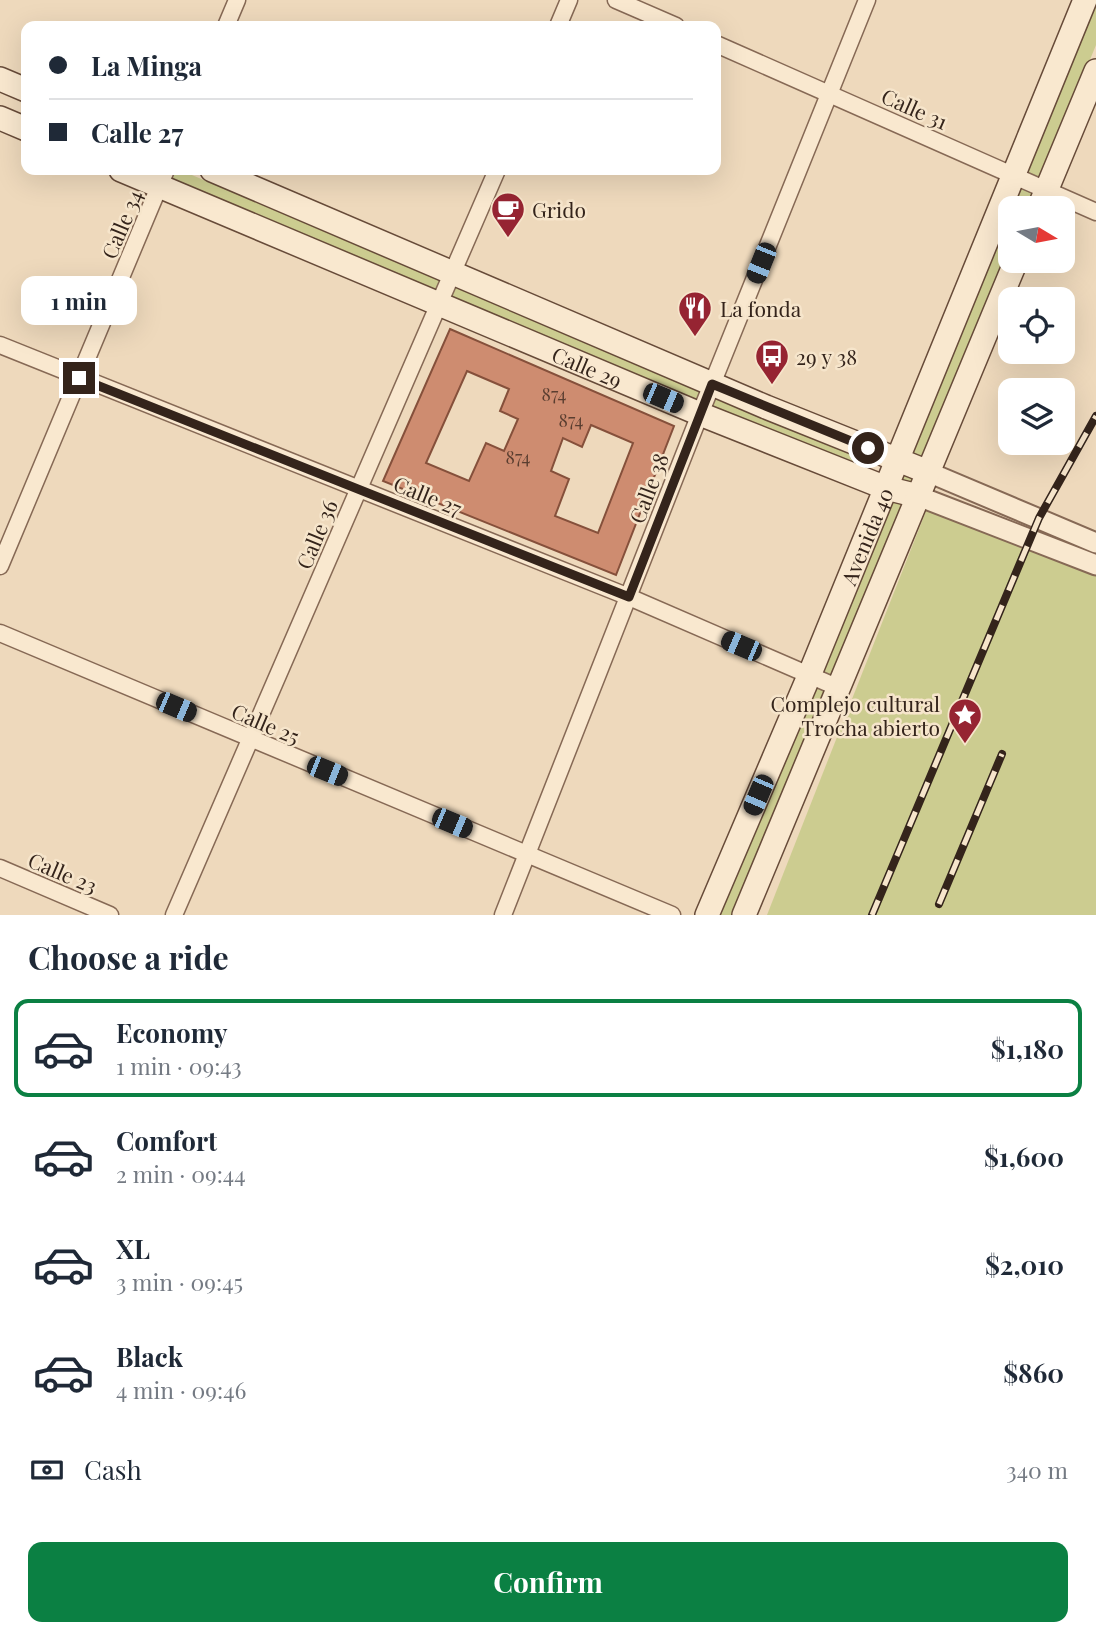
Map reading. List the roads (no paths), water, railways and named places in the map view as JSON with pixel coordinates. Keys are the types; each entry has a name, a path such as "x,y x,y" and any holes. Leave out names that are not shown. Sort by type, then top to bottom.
{"main road":[{"name":"Avenida 40","path":"707,915 809,676 1084,0"},
{"path":"1045,196 1096,71"},
{"path":"0,79 21,88"},
{"path":"0,118 21,127"},
{"name":"Calle 29","path":"224,175 712,384 928,472"},
{"name":"Calle 29","path":"163,178 440,303 700,414 886,488 918,496"},
{"name":"Avenida 40","path":"744,915 1011,273"}],"street":[{"path":"228,21 237,0"},
{"path":"560,21 569,0"},
{"path":"616,0 664,21"},
{"name":"Calle 38","path":"503,915 700,414 867,0"},
{"name":"Calle 31","path":"721,46 1013,175 1038,196"},
{"name":"Calle 36","path":"174,915 495,175"},
{"name":"Calle 34","path":"0,566 163,178"},
{"name":"Calle 31","path":"1075,207 1096,212"},
{"name":"Calle 27","path":"0,345 629,597 839,688"},
{"name":"Calle 29","path":"928,472 1096,543"},
{"name":"Calle 29","path":"918,496 1096,565"},
{"name":"Calle 25","path":"0,633 672,915"},
{"name":"Calle 23","path":"0,869 110,915"}],"railway":[{"path":"872,915 1039,518 1096,416"},
{"path":"939,904 1002,754"}],"place":[{"name":"Grido","path":"508,239"},
{"name":"La fonda","path":"695,338"},
{"name":"29 y 38","path":"772,386"},
{"name":"Complejo cultural Trocha abierto","path":"965,745"}]}
